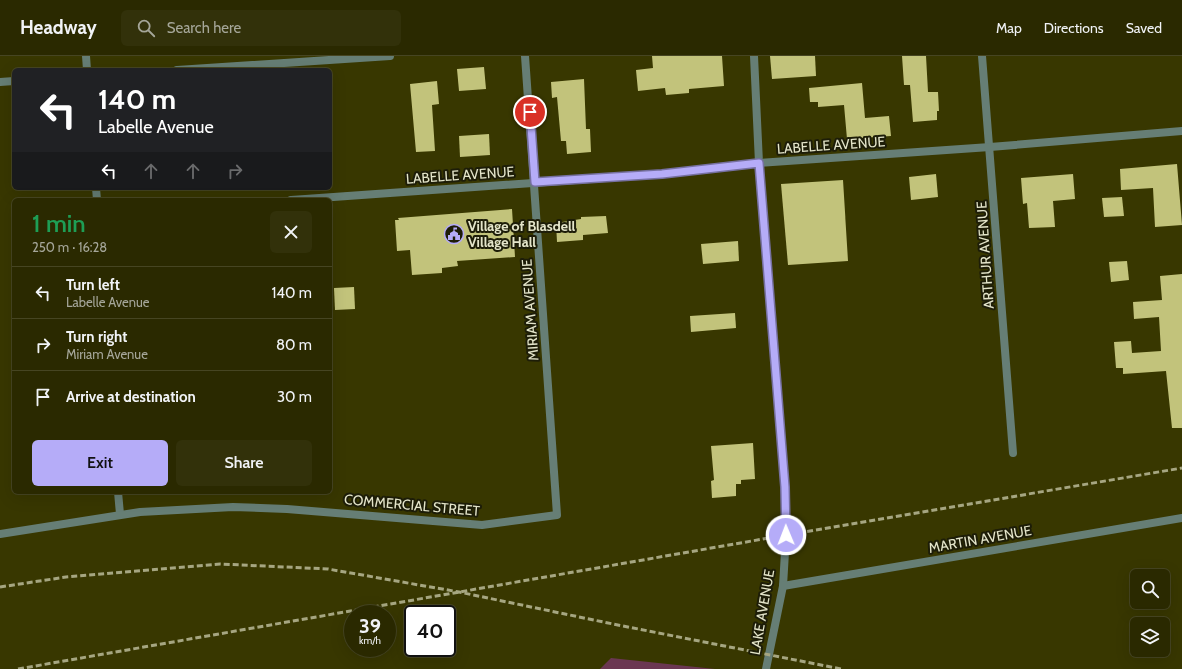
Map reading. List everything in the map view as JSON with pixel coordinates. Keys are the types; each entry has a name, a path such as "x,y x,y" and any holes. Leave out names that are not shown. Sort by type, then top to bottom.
{"street":[{"path":"86,56 87,68"},
{"path":"207,68 390,56"},
{"name":"MIRIAM AVENUE","path":"525,56 535,182 557,515"},
{"name":"LAKE AVENUE","path":"754,56 759,163 785,487 786,535 783,586 766,669"},
{"name":"ARTHUR AVENUE","path":"982,56 1014,453"},
{"path":"0,82 12,81"},
{"name":"LABELLE AVENUE","path":"318,198 662,174 759,163 990,147 1182,131"},
{"path":"118,494 120,514"},
{"name":"COMMERCIAL STREET","path":"0,534 120,514 159,510 233,507 295,509 482,525 557,515"},
{"name":"MARTIN AVENUE","path":"783,586 1182,518"}],"shaded area":[{"path":"611,658 715,669 600,669"}],"building":[{"path":"652,56 722,56 724,86 689,89 689,93 666,95 665,88 638,91 636,70 653,68"},
{"path":"770,56 815,56 816,76 772,79"},
{"path":"902,56 926,56 928,92 938,92 939,111 937,111 937,120 913,122 910,85 904,85"},
{"path":"484,67 486,89 459,91 457,69"},
{"path":"584,79 586,129 590,129 591,152 567,154 566,141 561,141 557,97 552,98 551,82"},
{"path":"437,81 439,104 432,105 435,151 416,152 410,84"},
{"path":"862,83 865,118 889,116 891,136 847,139 844,105 818,107 818,102 810,102 809,88"},
{"path":"489,134 490,155 460,157 459,136"},
{"path":"1177,164 1182,225 1155,227 1153,188 1121,190 1120,169"},
{"path":"936,174 938,197 911,200 909,177"},
{"path":"1073,174 1075,199 1053,201 1055,227 1029,228 1027,203 1023,204 1021,178"},
{"path":"843,180 848,261 788,265 781,184"},
{"path":"1122,197 1124,216 1104,217 1102,198"},
{"name":"Village of Blasdell Village Hall","path":"512,209 515,257 457,261 458,266 442,268 442,273 412,275 410,250 397,251 395,220 399,220 398,218"},
{"path":"606,216 608,233 583,235 583,240 557,242 556,223 581,219 581,217"},
{"path":"738,241 739,261 703,264 701,244"},
{"path":"1127,261 1129,280 1111,282 1109,262"},
{"path":"1182,274 1182,428 1172,428 1166,371 1123,374 1123,368 1116,368 1114,342 1131,341 1132,353 1161,351 1159,317 1134,319 1133,302 1162,300 1160,276"},
{"path":"354,287 355,309 335,310 334,288"},
{"path":"735,313 736,328 691,332 690,316"},
{"path":"753,443 755,479 741,480 741,484 736,484 736,496 712,498 711,481 714,480 711,446"}],"railway":[{"path":"18,669 786,535 1182,468"},
{"path":"0,587 66,577 220,564 328,569 459,592 841,669"}],"place":[{"name":"Village of Blasdell Village Hall","path":"454,234"}],"route":[{"path":"530,112 535,182 662,174 759,163 785,487 786,535"}]}
